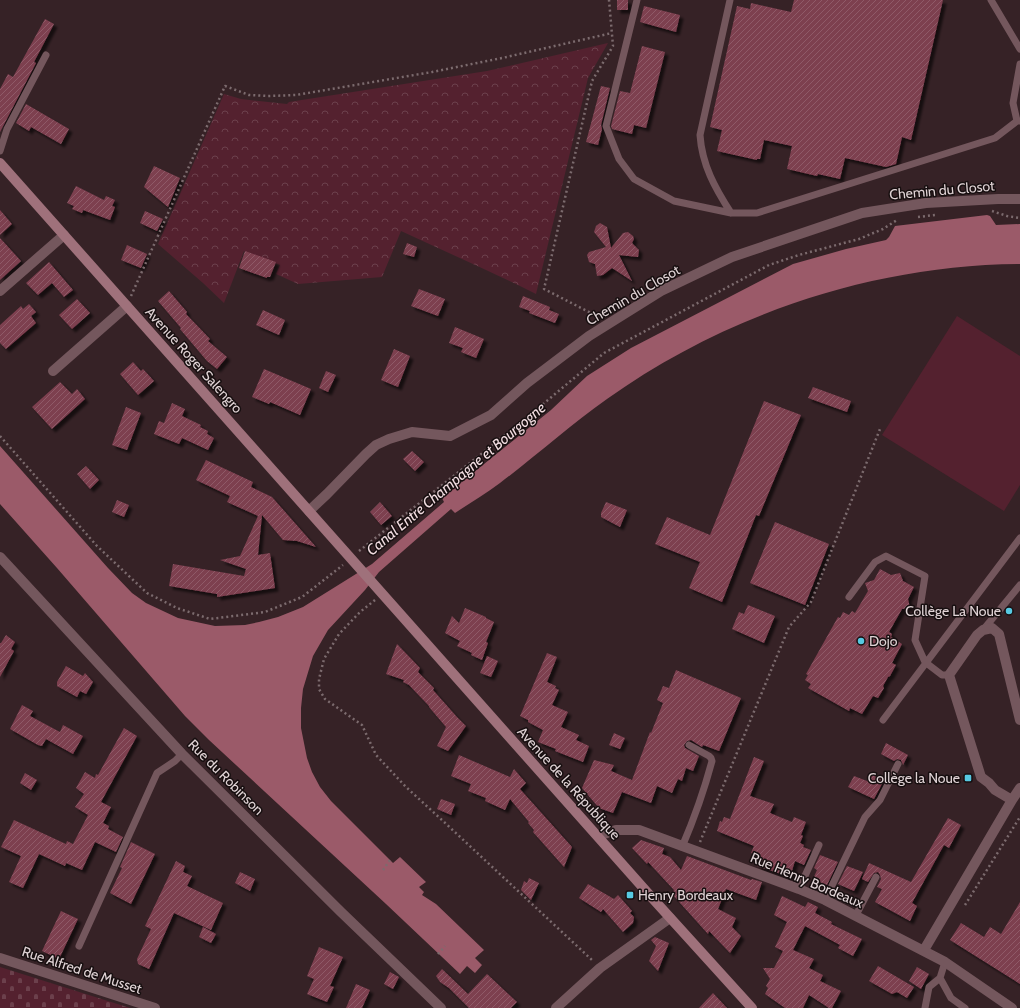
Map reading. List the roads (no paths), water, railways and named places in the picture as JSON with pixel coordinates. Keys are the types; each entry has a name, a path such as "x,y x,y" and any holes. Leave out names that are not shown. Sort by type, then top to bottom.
{"main road":[{"name":"Avenue Roger Salengro","path":"0,162 366,575"},
{"name":"Avenue de la République","path":"366,575 670,918 752,1008"}],"street":[{"name":"Chemin du Closot","path":"309,511 376,445 388,439 412,432 450,436 491,415 527,383 589,336 661,291 732,257 862,213 926,203 1020,199"},
{"path":"0,292 64,235"},
{"path":"53,371 127,306"},
{"name":"Rue du Robinson","path":"0,558 182,754 341,912 442,1008"},
{"path":"1012,800 995,790 989,783 980,777 950,675 976,635 983,630 992,628 999,634 1020,720"},
{"path":"924,950 1012,800 1020,789"},
{"name":"Rue Henry Bordeaux","path":"598,836 616,830 639,830 800,889 856,915 924,950 1012,1008"},
{"path":"556,1008 600,968 670,918"},
{"name":"Rue Alfred de Musset","path":"0,958 155,1008"}],"lane":[{"path":"637,0 606,126 619,159 634,179 674,201 731,212 757,213 995,138 1019,121 1012,103 1020,64"},
{"path":"730,0 700,135 703,156 709,175 717,192 731,212"},
{"path":"991,0 1020,49"},
{"path":"0,151 7,129 46,55"},
{"path":"883,720 925,662 1020,538"},
{"path":"849,597 874,562 886,556 925,576 915,640 925,662 942,674 950,675"},
{"path":"983,630 1020,585"},
{"path":"682,847 696,815 712,761 709,756 688,745"},
{"path":"79,946 157,773 175,761 182,754"},
{"path":"825,900 865,816 880,800 898,764"},
{"path":"800,889 819,845"},
{"path":"856,915 876,877"},
{"path":"925,1008 929,987 940,978 944,962"},
{"path":"940,978 951,998 965,1008"}],"place":[{"name":"Collège La Noue","path":"1009,611"},
{"name":"Dojo","path":"861,641"},
{"name":"Collège la Noue","path":"968,778"},
{"name":"Henry Bordeaux","path":"630,895"}],"water label":[{"name":"Canal Entre Champagne et Bourgogne","path":"456,479"}]}
